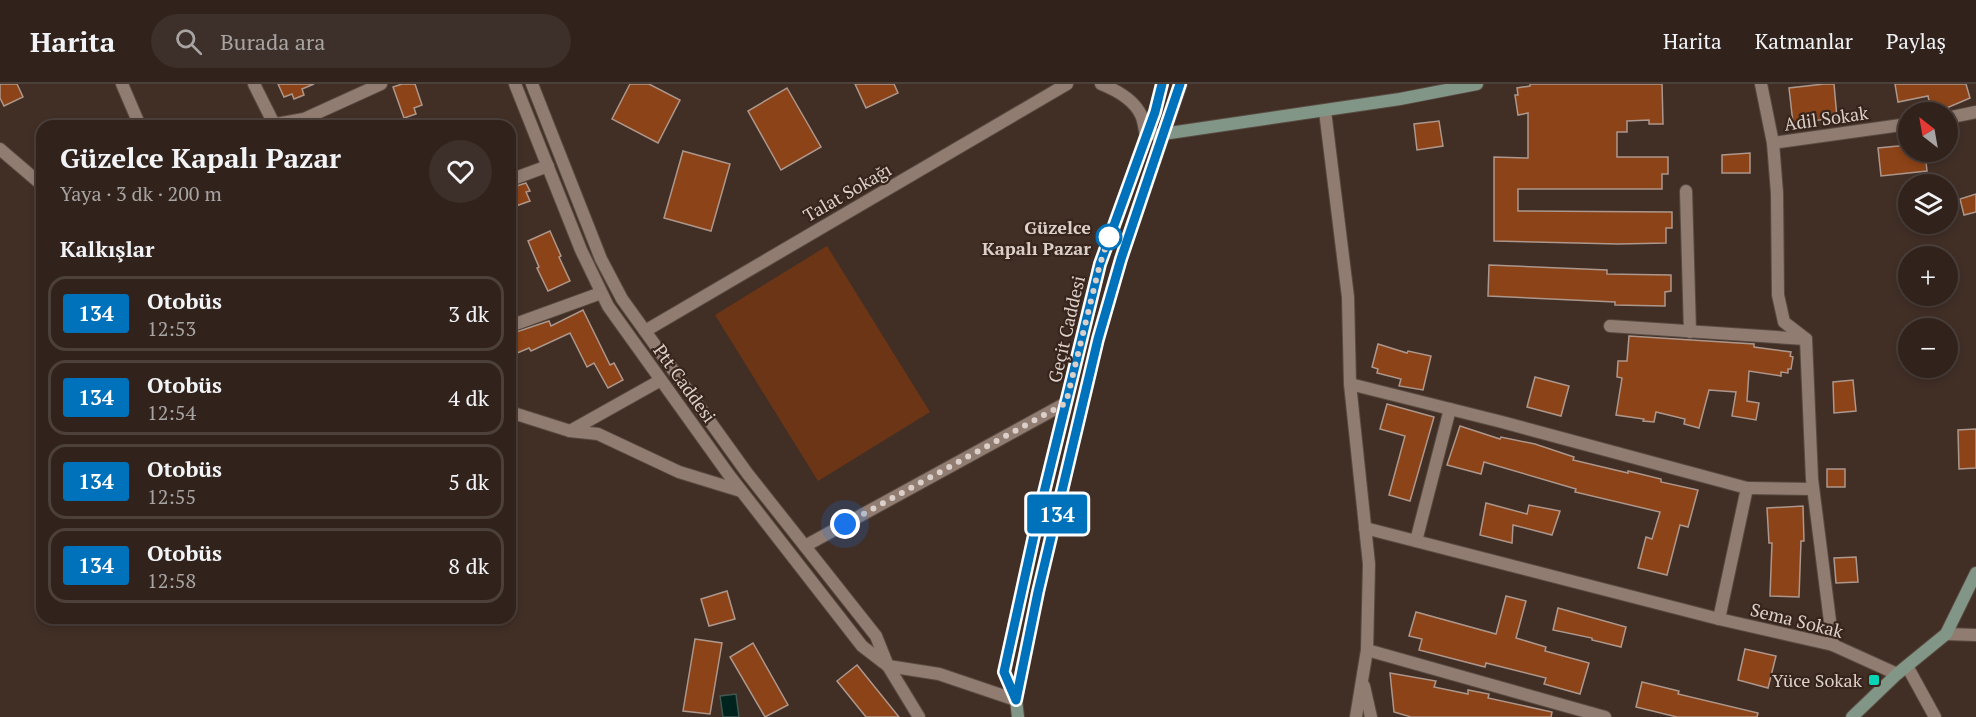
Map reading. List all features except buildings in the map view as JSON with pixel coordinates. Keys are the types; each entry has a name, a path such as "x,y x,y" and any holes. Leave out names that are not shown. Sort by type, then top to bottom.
{"main road":[{"name":"Geçit Caddesi","path":"1016,700 1004,672 1066,403 1100,264 1162,84"},
{"name":"Geçit Caddesi","path":"1016,700 1038,592 1098,339 1121,259 1180,84"},
{"path":"1146,135 1163,135 1325,111 1477,84"},
{"path":"1852,717 1902,670 1946,634 1976,573"},
{"path":"1016,700 1018,717"}],"street":[{"path":"122,84 137,120"},
{"path":"254,84 268,120"},
{"path":"310,120 381,84"},
{"name":"Ptt Caddesi","path":"515,84 601,293 741,491 862,646 888,666"},
{"name":"Ptt Caddesi","path":"532,84 602,259 622,299 747,473 876,636 888,666 919,717"},
{"name":"Talat Sokağı","path":"645,331 1066,84"},
{"path":"1101,84 1130,101 1141,114 1146,135"},
{"name":"Adil Sokak","path":"1761,84 1773,143 1898,125"},
{"path":"1325,111 1348,297 1350,384 1369,564 1367,650 1356,717"},
{"path":"1958,116 1976,112"},
{"path":"1773,143 1777,193 1778,295 1784,322 1806,339 1813,489 1833,645"},
{"path":"0,149 36,180"},
{"path":"516,178 548,166"},
{"path":"1686,191 1690,332"},
{"path":"516,324 601,293"},
{"path":"1610,326 1806,339"},
{"path":"570,431 661,380"},
{"path":"1350,384 1747,488 1813,489"},
{"path":"805,546 1066,403"},
{"path":"1416,541 1450,409"},
{"path":"516,414 570,431 598,434 679,472 741,491"},
{"path":"1719,619 1747,488"},
{"name":"Sema Sokak","path":"1365,528 1719,619 1833,645 1902,670"},
{"path":"1946,634 1976,635"},
{"path":"1367,650 1605,717"},
{"path":"888,666 939,674 1016,700"},
{"path":"1902,670 1935,717"},
{"path":"1363,679 1371,717"}],"shaded area":[{"path":"827,246 930,412 818,481 715,315"}],"water":[{"path":"736,694 739,717 723,717 720,696"}],"bus line":[{"name":"134","path":"1162,84 1155,112 1100,264 1038,517 1004,672 1016,700 1038,592 1098,339 1121,259 1180,84"}],"place":[{"name":"Güzelce Kapalı Pazar","path":"1109,237"},
{"name":"Yüce Sokak","path":"1874,680"}],"route":[{"path":"845,524 1066,403 1100,264 1109,237"}]}
